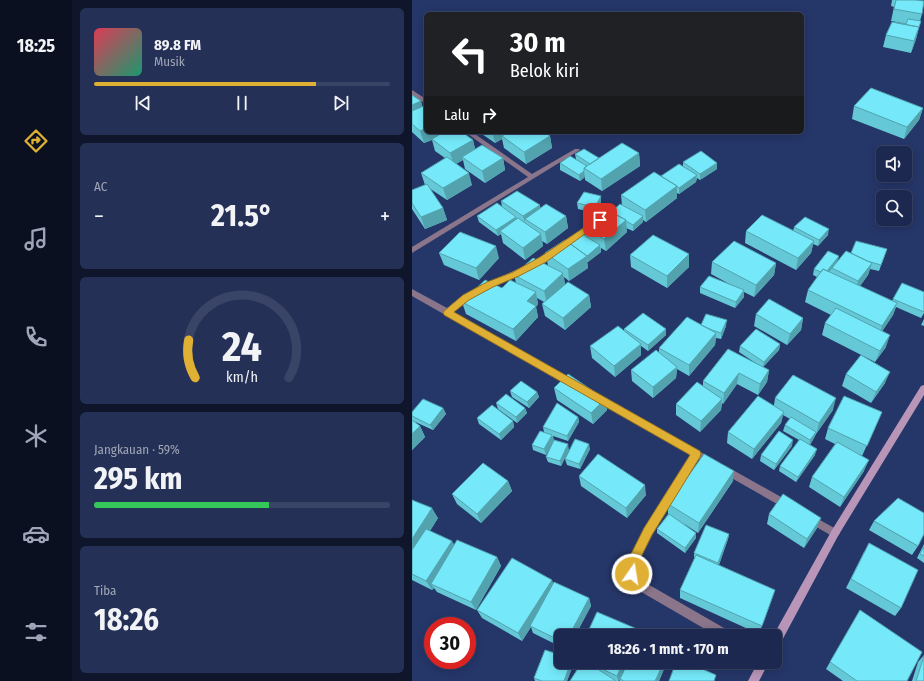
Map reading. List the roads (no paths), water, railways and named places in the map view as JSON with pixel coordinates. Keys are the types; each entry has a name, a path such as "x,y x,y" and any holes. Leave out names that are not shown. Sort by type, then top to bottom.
{"street":[{"path":"412,92 424,101"},
{"path":"471,134 532,177"},
{"path":"412,250 577,150"},
{"path":"448,312 472,294 490,284 516,274 543,260 600,220"},
{"path":"412,292 835,533"},
{"path":"782,629 835,533 924,388"},
{"path":"696,454 648,532 634,560 632,574 635,582 715,629"},
{"path":"753,681 760,669"}]}
